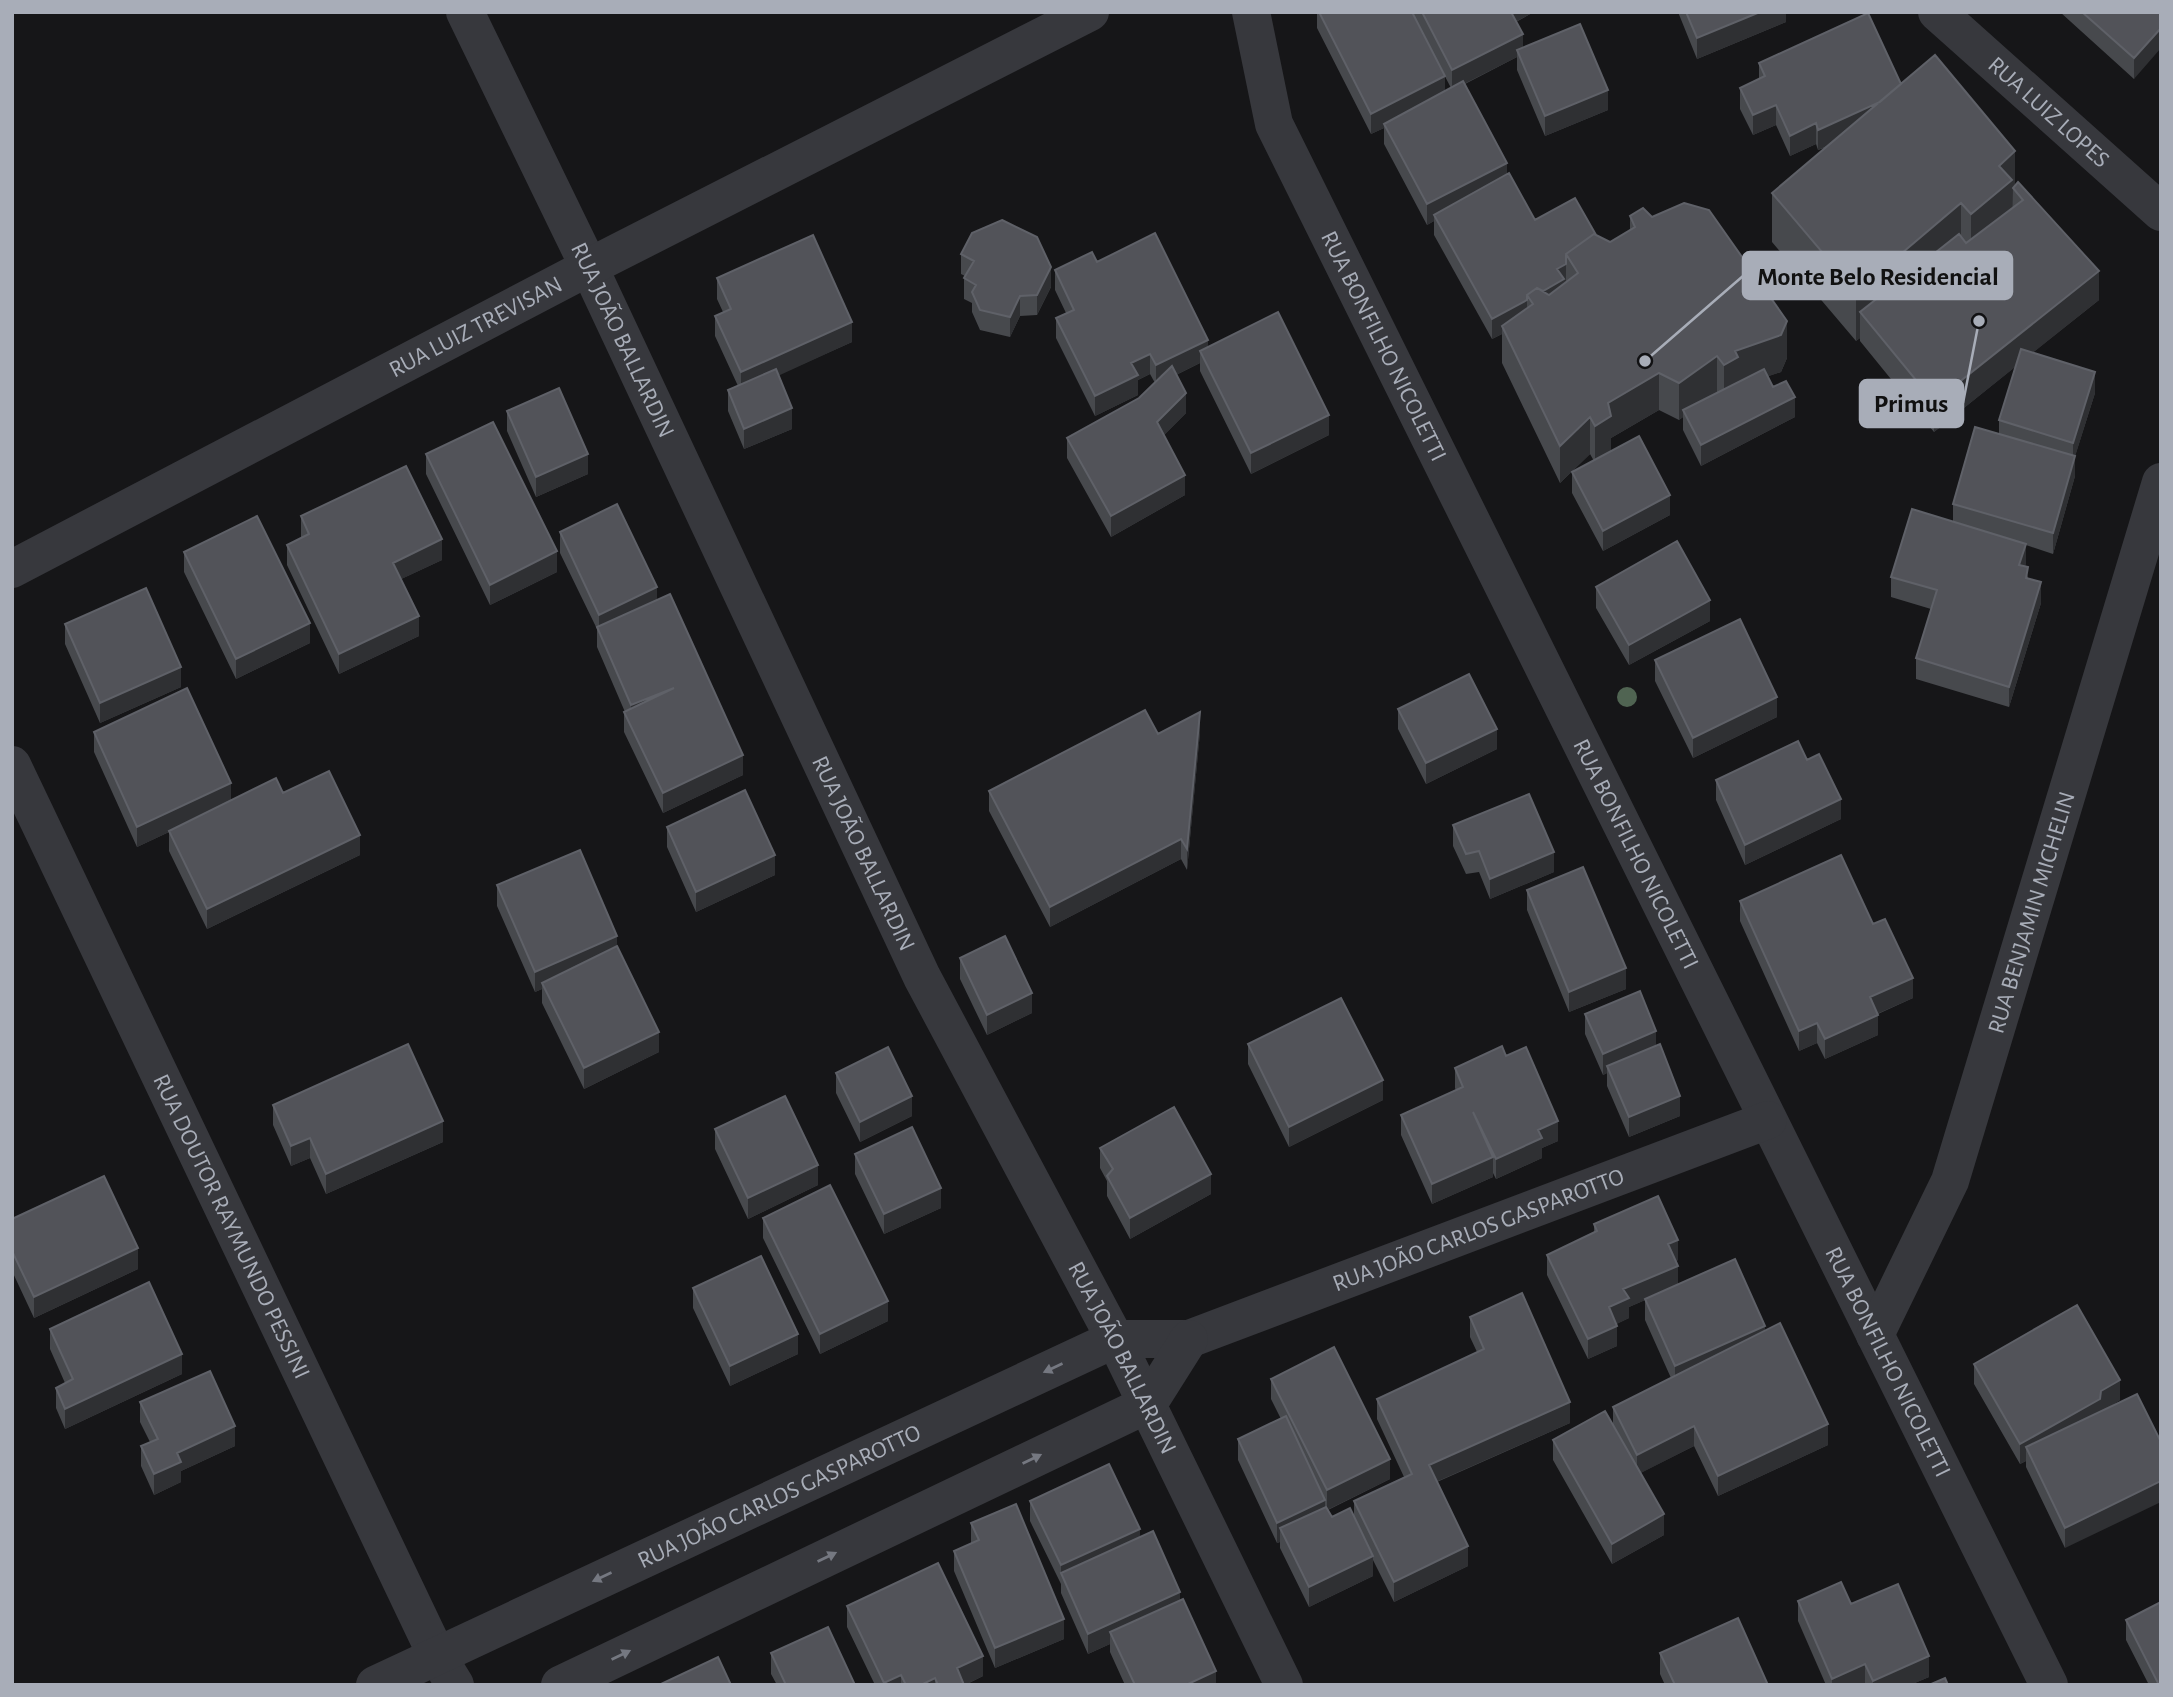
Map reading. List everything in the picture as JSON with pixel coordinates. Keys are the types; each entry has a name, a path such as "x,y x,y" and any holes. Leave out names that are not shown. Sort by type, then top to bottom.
{"street":[{"name":"RUA JOÃO BALLARDIN","path":"465,12 589,267 922,976 1115,1339 1284,1685"},
{"name":"RUA LUIZ TREVISAN","path":"12,569 589,267 1090,12"},
{"name":"RUA BONFILHO NICOLETTI","path":"1251,12 1274,124 2049,1685"},
{"name":"RUA LUIZ LOPES","path":"1937,12 2161,212"},
{"name":"RUA BENJAMIN MICHELIN","path":"1875,1335 1950,1181 2161,482"},
{"name":"RUA DOUTOR RAYMUNDO PESSINI","path":"12,765 445,1669"},
{"name":"RUA JOÃO CARLOS GASPAROTTO","path":"375,1685 445,1669 1115,1339 1189,1339 1768,1120"},
{"path":"560,1685 1148,1404 1189,1339"}],"building":[{"path":"1319,12 1412,12 1445,76 1371,114"},
{"path":"1422,12 1511,12 1523,34 1452,70"},
{"path":"1686,12 1760,12 1697,38"},
{"path":"2082,12 2161,12 2161,28 2134,58"},
{"path":"1868,13 1901,84 1880,102 1818,130 1816,123 1790,136 1776,105 1753,115 1740,88 1765,76 1759,63"},
{"path":"1580,24 1608,90 1545,116 1517,50"},
{"path":"1935,55 2015,151 1999,166 2012,180 1971,214 1961,203 1856,292 1772,193"},
{"path":"1463,81 1507,163 1427,204 1384,124"},
{"path":"1509,173 1535,220 1575,198 1596,235 1566,254 1566,264 1557,269 1564,279 1543,291 1537,288 1527,295 1527,300 1492,319 1434,215"},
{"path":"2018,182 2099,271 1934,402 1860,312 1959,234 1966,243 2023,200 2013,188"},
{"path":"1684,203 1709,210 1787,321 1781,335 1735,351 1738,357 1724,365 1717,356 1679,383 1659,373 1608,403 1611,416 1595,426 1590,417 1560,446 1502,326 1533,304 1527,295 1537,288 1549,295 1578,273 1566,254 1594,234 1610,242 1635,227 1630,216 1643,208 1652,217"},
{"path":"1002,220 1037,237 1051,267 1037,295 1020,296 1010,317 980,310 972,292 976,285 964,278 974,261 961,254 972,233"},
{"path":"1155,233 1208,340 1156,365 1150,354 1131,363 1138,375 1095,396 1056,318 1074,310 1055,270 1092,252 1097,262"},
{"path":"813,235 852,322 741,372 715,316 731,309 717,278"},
{"path":"1278,312 1329,415 1251,453 1200,351"},
{"path":"2021,349 2095,372 2073,443 1999,420"},
{"path":"1172,366 1186,393 1157,422 1185,475 1111,516 1067,438 1139,398"},
{"path":"776,369 792,408 744,429 728,390"},
{"path":"1764,369 1773,387 1786,381 1795,397 1701,445 1683,410"},
{"path":"559,388 588,454 536,477 507,411"},
{"path":"493,422 557,551 490,585 426,454"},
{"path":"1975,427 2075,456 2053,533 1953,504"},
{"path":"1639,436 1670,495 1603,531 1572,472"},
{"path":"406,466 442,539 393,563 419,616 339,654 287,545 309,534 301,516"},
{"path":"617,504 657,587 599,615 560,532"},
{"path":"1912,509 2026,544 2019,565 2028,567 2026,578 2041,582 2009,687 1916,658 1937,590 1891,577"},
{"path":"257,516 310,623 236,659 184,552"},
{"path":"1677,541 1710,600 1629,645 1596,587"},
{"path":"146,588 181,667 100,703 65,624"},
{"path":"670,594 743,755 663,793 624,712 674,688 631,705 597,627"},
{"path":"1740,619 1777,697 1693,738 1655,660"},
{"path":"1469,674 1497,729 1426,763 1398,709"},
{"path":"187,688 231,783 137,827 94,732"},
{"path":"1145,710 1158,734 1200,712 1187,849 1181,839 1050,907 989,791"},
{"path":"1798,741 1807,760 1819,754 1841,799 1745,845 1716,780"},
{"path":"329,771 360,835 207,909 169,831 276,778 283,793"},
{"path":"745,790 775,855 696,892 667,827"},
{"path":"1529,794 1554,852 1490,879 1479,851 1466,854 1453,825"},
{"path":"580,850 617,936 535,972 497,885"},
{"path":"1841,855 1873,924 1885,919 1913,978 1870,997 1878,1015 1825,1039 1817,1023 1799,1031 1740,901"},
{"path":"1583,867 1626,968 1569,992 1527,890"},
{"path":"1005,936 1032,993 987,1015 960,958"},
{"path":"617,946 659,1032 584,1068 542,983"},
{"path":"1640,991 1656,1031 1603,1054 1585,1014"},
{"path":"1341,998 1383,1080 1289,1127 1248,1044"},
{"path":"408,1044 443,1121 326,1174 310,1138 291,1146 273,1105"},
{"path":"1660,1044 1680,1096 1629,1117 1607,1066"},
{"path":"1502,1046 1506,1056 1526,1047 1558,1121 1538,1130 1542,1138 1496,1159 1473,1112 1493,1157 1432,1184 1401,1115 1463,1087 1455,1068"},
{"path":"888,1047 912,1096 860,1122 836,1073"},
{"path":"785,1096 818,1165 748,1198 715,1129"},
{"path":"1174,1107 1211,1174 1130,1218 1107,1176 1113,1169 1100,1148"},
{"path":"912,1127 941,1188 884,1214 855,1154"},
{"path":"104,1176 138,1248 34,1297 12,1251 12,1219"},
{"path":"830,1185 888,1301 820,1334 763,1218"},
{"path":"1658,1196 1678,1240 1668,1244 1678,1266 1623,1289 1629,1298 1609,1307 1617,1326 1588,1339 1547,1255 1597,1231 1594,1224"},
{"path":"761,1256 798,1334 730,1366 693,1288"},
{"path":"1735,1259 1765,1326 1675,1366 1645,1299"},
{"path":"149,1282 182,1354 65,1409 56,1388 73,1379 50,1329"},
{"path":"1522,1293 1570,1402 1429,1465 1468,1546 1394,1582 1354,1501 1412,1474 1377,1399 1484,1349 1470,1317"},
{"path":"2077,1305 2120,1380 2101,1391 2100,1399 2020,1444 1974,1364"},
{"path":"1780,1323 1828,1424 1718,1476 1694,1426 1637,1455 1613,1407"},
{"path":"1334,1347 1390,1459 1327,1490 1271,1379"},
{"path":"210,1371 235,1426 177,1453 181,1462 154,1474 141,1446 158,1439 140,1402"},
{"path":"2137,1394 2161,1442 2161,1481 2065,1528 2026,1447"},
{"path":"1605,1411 1664,1514 1612,1544 1553,1440"},
{"path":"1286,1416 1325,1500 1277,1523 1238,1439"},
{"path":"1109,1464 1140,1529 1061,1565 1030,1501"},
{"path":"1016,1504 1064,1619 995,1648 954,1551 979,1540 971,1523"},
{"path":"1326,1507 1332,1517 1350,1508 1373,1556 1309,1587 1280,1528"},
{"path":"1153,1531 1180,1592 1088,1634 1061,1573"},
{"path":"938,1563 983,1656 957,1668 964,1685 938,1685 935,1678 921,1685 906,1685 901,1675 884,1683 847,1606"},
{"path":"1841,1582 1851,1604 1898,1584 1929,1656 1873,1681 1865,1664 1832,1679 1798,1601"},
{"path":"1183,1599 1216,1671 1186,1685 1135,1685 1110,1632"},
{"path":"2161,1602 2161,1685 2159,1685 2126,1620"},
{"path":"1738,1618 1768,1685 1675,1685 1660,1653"},
{"path":"828,1627 855,1685 786,1685 771,1653"},
{"path":"718,1657 731,1685 659,1685"},
{"path":"1945,1678 1948,1685 1929,1685"}],"place":[{"name":"Primus","path":"1979,321"},
{"name":"Monte Belo Residencial","path":"1645,361"}]}
